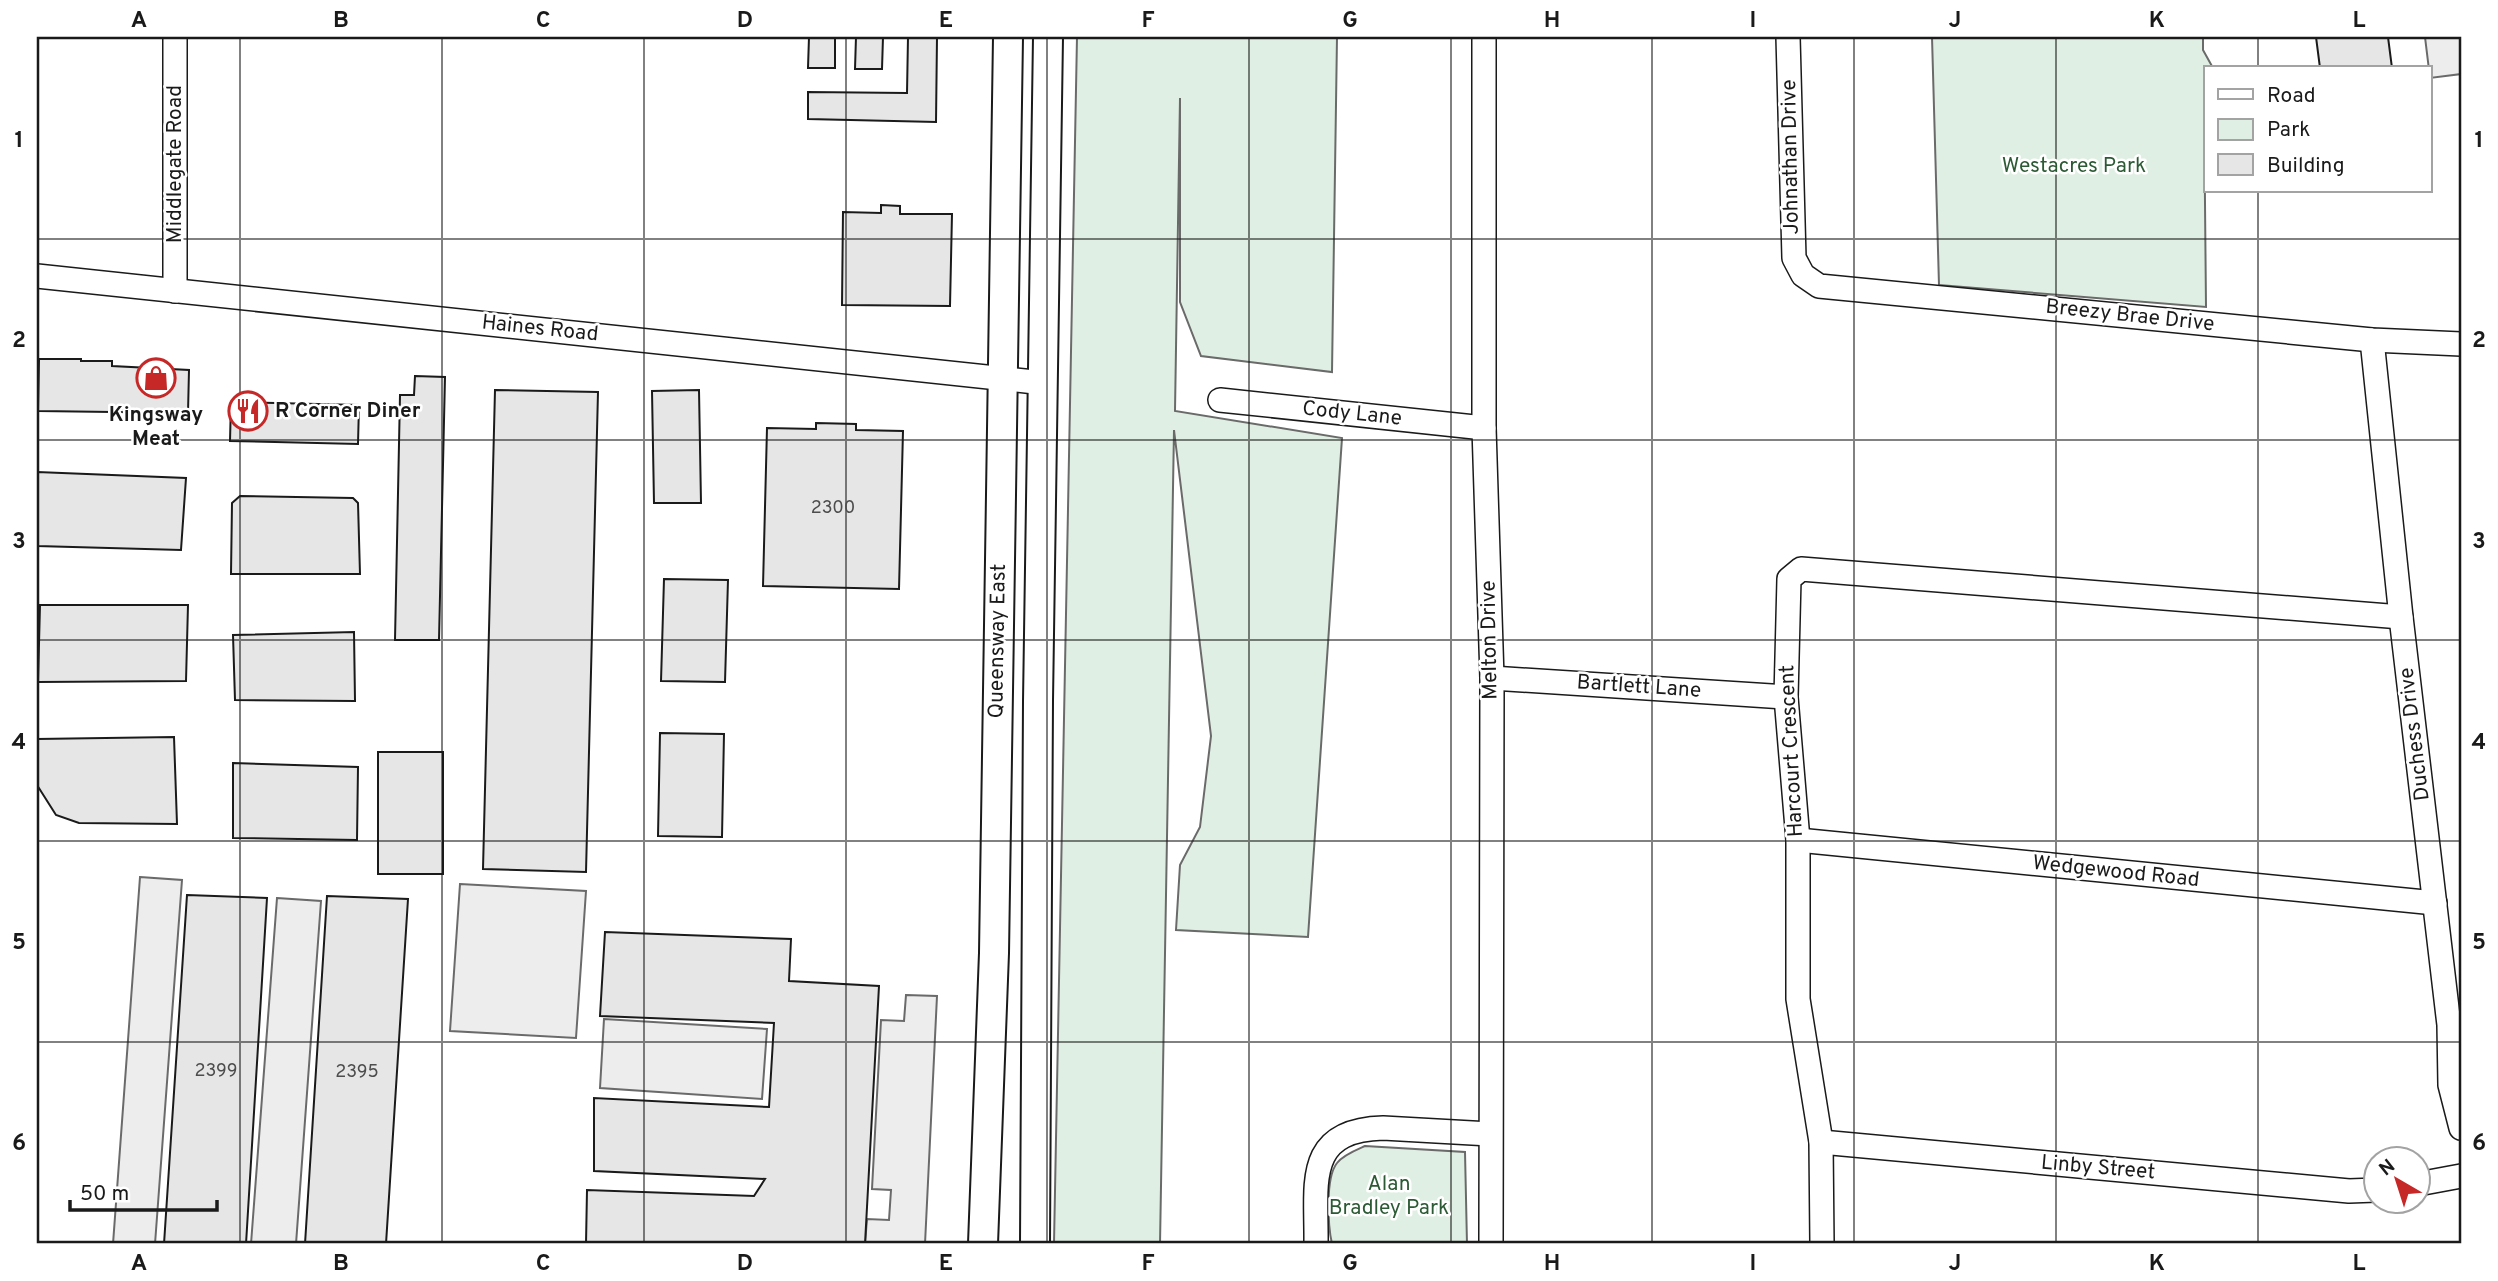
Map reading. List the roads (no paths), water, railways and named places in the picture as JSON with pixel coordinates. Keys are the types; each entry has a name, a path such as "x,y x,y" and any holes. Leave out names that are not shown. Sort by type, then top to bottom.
{"main road":[{"name":"Queensway East","path":"983,1244 994,953 1008,37"},
{"name":"Queensway East","path":"1035,1244 1038,701 1048,37"}],"street":[{"name":"Middlegate Road","path":"175,37 175,291"},
{"name":"Melton Drive","path":"1484,37 1484,428 1492,678 1491,1244"},
{"name":"Johnathan Drive","path":"1788,37 1794,258 1803,275"},
{"name":"Breezy Brae Drive","path":"1803,275 1819,286 1837,288 2372,340 2461,344"},
{"name":"Haines Road","path":"37,276 1044,383"},
{"name":"Duchess Drive","path":"2372,340 2401,618 2449,1025 2450,1085 2461,1128"},
{"name":"Cody Lane","path":"1220,400 1484,428"},
{"name":"Harcourt Crescent","path":"1822,1244 1821,1142 1798,999 1798,840 1786,697 1789,579 1801,569 2401,618"},
{"name":"Bartlett Lane","path":"1492,678 1786,697"},
{"name":"Wedgewood Road","path":"1798,840 2435,904"},
{"path":"1316,1244 1317,1172 1322,1156 1342,1137 1371,1128 1490,1133"},
{"name":"Linby Street","path":"1821,1142 2362,1190"},
{"path":"2432,1181 2461,1176"}],"place":[{"name":"Kingsway Meat","path":"156,378"},
{"name":"R Corner Diner","path":"248,411"}],"park label":[{"name":"Westacres Park","path":"2074,166"},
{"name":"Alan Bradley Park","path":"1389,1196"}]}
